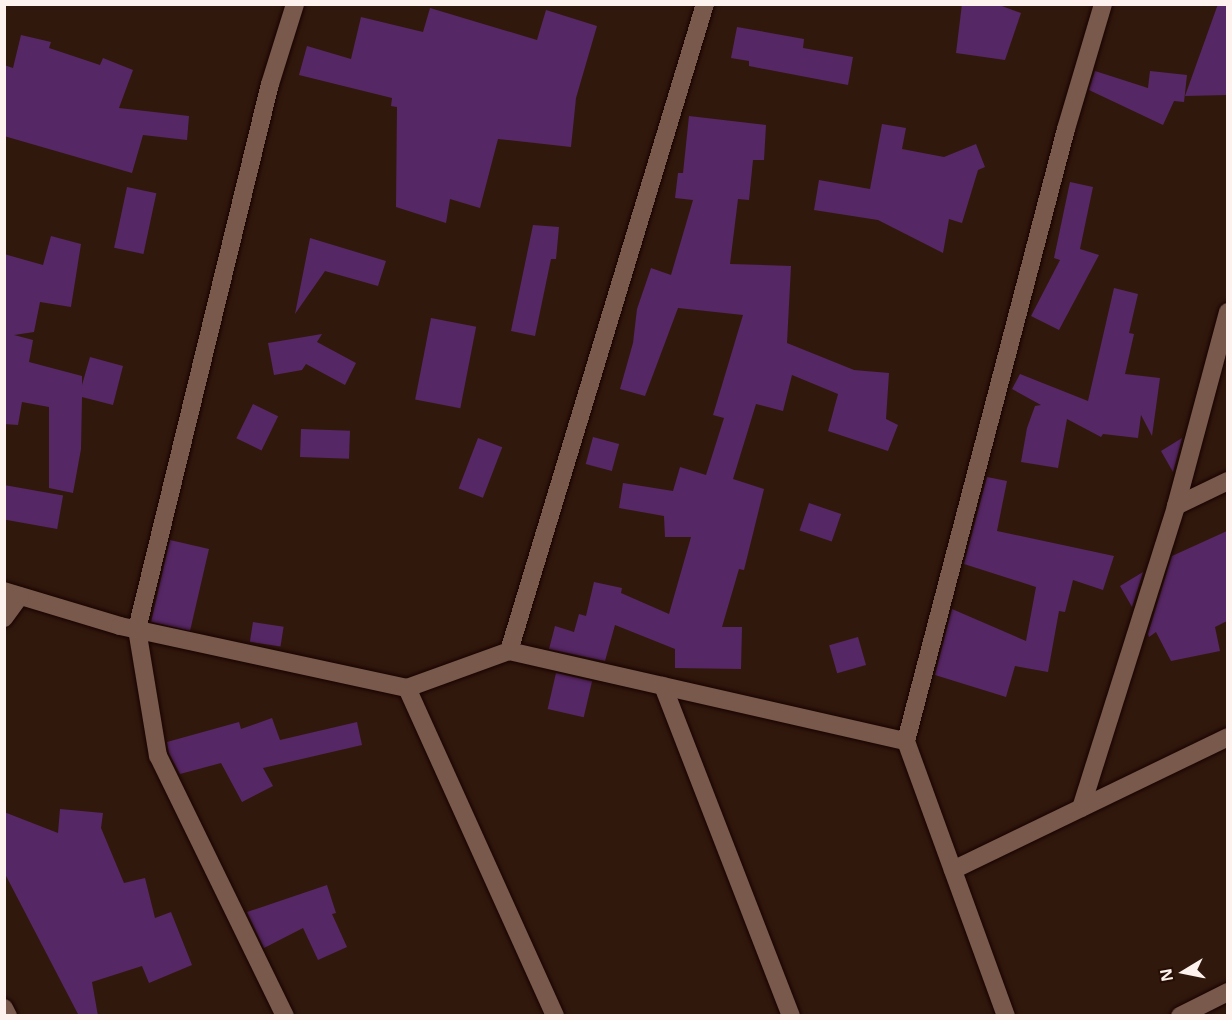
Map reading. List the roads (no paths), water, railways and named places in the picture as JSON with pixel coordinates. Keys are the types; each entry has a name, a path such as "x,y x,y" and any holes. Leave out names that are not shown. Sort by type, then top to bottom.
{"street":[{"path":"285,1016 158,756 137,629 270,84 295,4"},
{"path":"508,651 705,4"},
{"path":"1006,1016 906,741 1066,129 1103,4"},
{"path":"1082,808 1176,506 1227,312"},
{"path":"1176,506 1227,482"},
{"path":"4,618 12,594 137,629 407,688 508,651 906,741"},
{"path":"663,686 791,1016"},
{"path":"407,688 555,1016"},
{"path":"953,870 1227,737"},
{"path":"1180,1016 1227,992"},
{"path":"4,1008 8,1016"}]}
